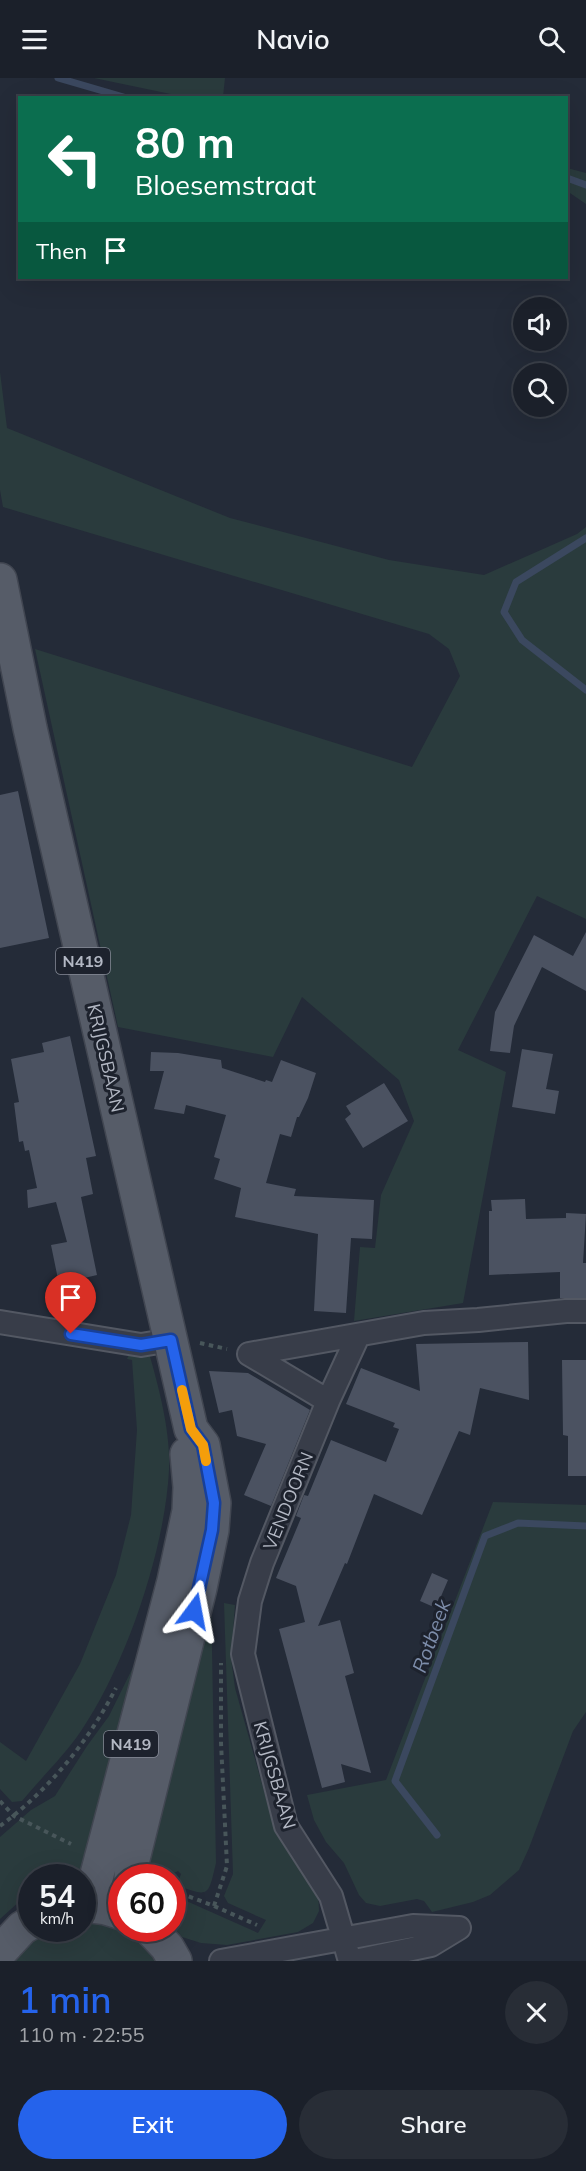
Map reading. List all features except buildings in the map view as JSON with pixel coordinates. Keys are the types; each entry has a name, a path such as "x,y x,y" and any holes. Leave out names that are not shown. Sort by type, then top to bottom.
{"main road":[{"name":"KRIJGSBAAN","path":"0,580 30,728 191,1429 187,1451 190,1486 189,1511 174,1581 96,1878"},
{"name":"KRIJGSBAAN","path":"132,1864 200,1588 212,1530 214,1503 203,1445 191,1429"},
{"path":"0,1952 18,1932"},
{"path":"162,1942 175,1961"}],"street":[{"path":"249,1354 424,1323 586,1311"},
{"path":"0,1322 141,1345 171,1340"},
{"name":"VENDOORN","path":"250,1601 262,1563 328,1401 358,1336"},
{"path":"249,1354 328,1401"},
{"name":"KRIJGSBAAN","path":"250,1601 243,1654 286,1826 331,1896 347,1950"},
{"path":"221,1961 347,1950 413,1926 459,1928 431,1945 355,1961"}],"path":[{"path":"171,1340 187,1340 249,1354"},
{"path":"214,1906 227,1866 221,1743 220,1657"},
{"path":"0,1826 14,1816 67,1764 101,1716 116,1687"},
{"path":"0,1801 14,1816 71,1844"},
{"path":"186,1895 257,1925"}],"shaded area":[{"path":"94,78 225,78 223,96 180,96"},
{"path":"568,168 586,173 586,204 568,192"},
{"path":"0,372 7,428 230,518 389,560 484,575 577,534 586,527 586,919 537,896 458,1050 506,1072 463,1303 354,1321 360,1247 375,1248 381,1195 414,1121 399,1080 302,997 273,1057 118,1027 35,649 412,767 460,676 449,649 429,634 3,507 0,490"},
{"path":"130,1352 149,1353 168,1441 169,1470 166,1501 151,1570 128,1641 98,1704 60,1758 22,1801 12,1802 0,1789 0,1742 26,1761 80,1664 116,1575 131,1515 137,1430 132,1360 127,1359"},
{"path":"493,1502 586,1505 586,1712 573,1731 519,1870 490,1895 473,1902 432,1912 424,1901 417,1899 380,1906 366,1903 359,1895 344,1863 326,1842 314,1820 307,1795 386,1780"},
{"path":"211,1596 216,1863 209,1888 202,1892 186,1888 186,1864 147,1864 147,1853"},
{"path":"224,1603 235,1605 231,1658 235,1688 276,1834 318,1890 319,1911 313,1923 298,1932 227,1945 201,1943 186,1938 186,1901 258,1933 266,1920 228,1903 224,1896 233,1874"},
{"path":"136,1661 87,1864 18,1864 18,1903 0,1919 0,1837 31,1810 55,1796 109,1716"},
{"path":"96,1923 108,1926 108,1942 140,1942 158,1961 12,1961 31,1942 96,1942"}],"waterway":[{"path":"58,78 120,96"},
{"path":"568,178 586,185"},
{"path":"586,538 516,582 504,612 522,640 586,690"},
{"name":"Rotbeek","path":"437,1835 395,1781 485,1536 518,1523 586,1526"}],"slow traffic":[{"path":"182,1390 191,1429 203,1445 206,1461"}],"route":[{"path":"71,1334 141,1345 171,1340 191,1429 203,1445 214,1503 212,1530 194,1611"}]}
